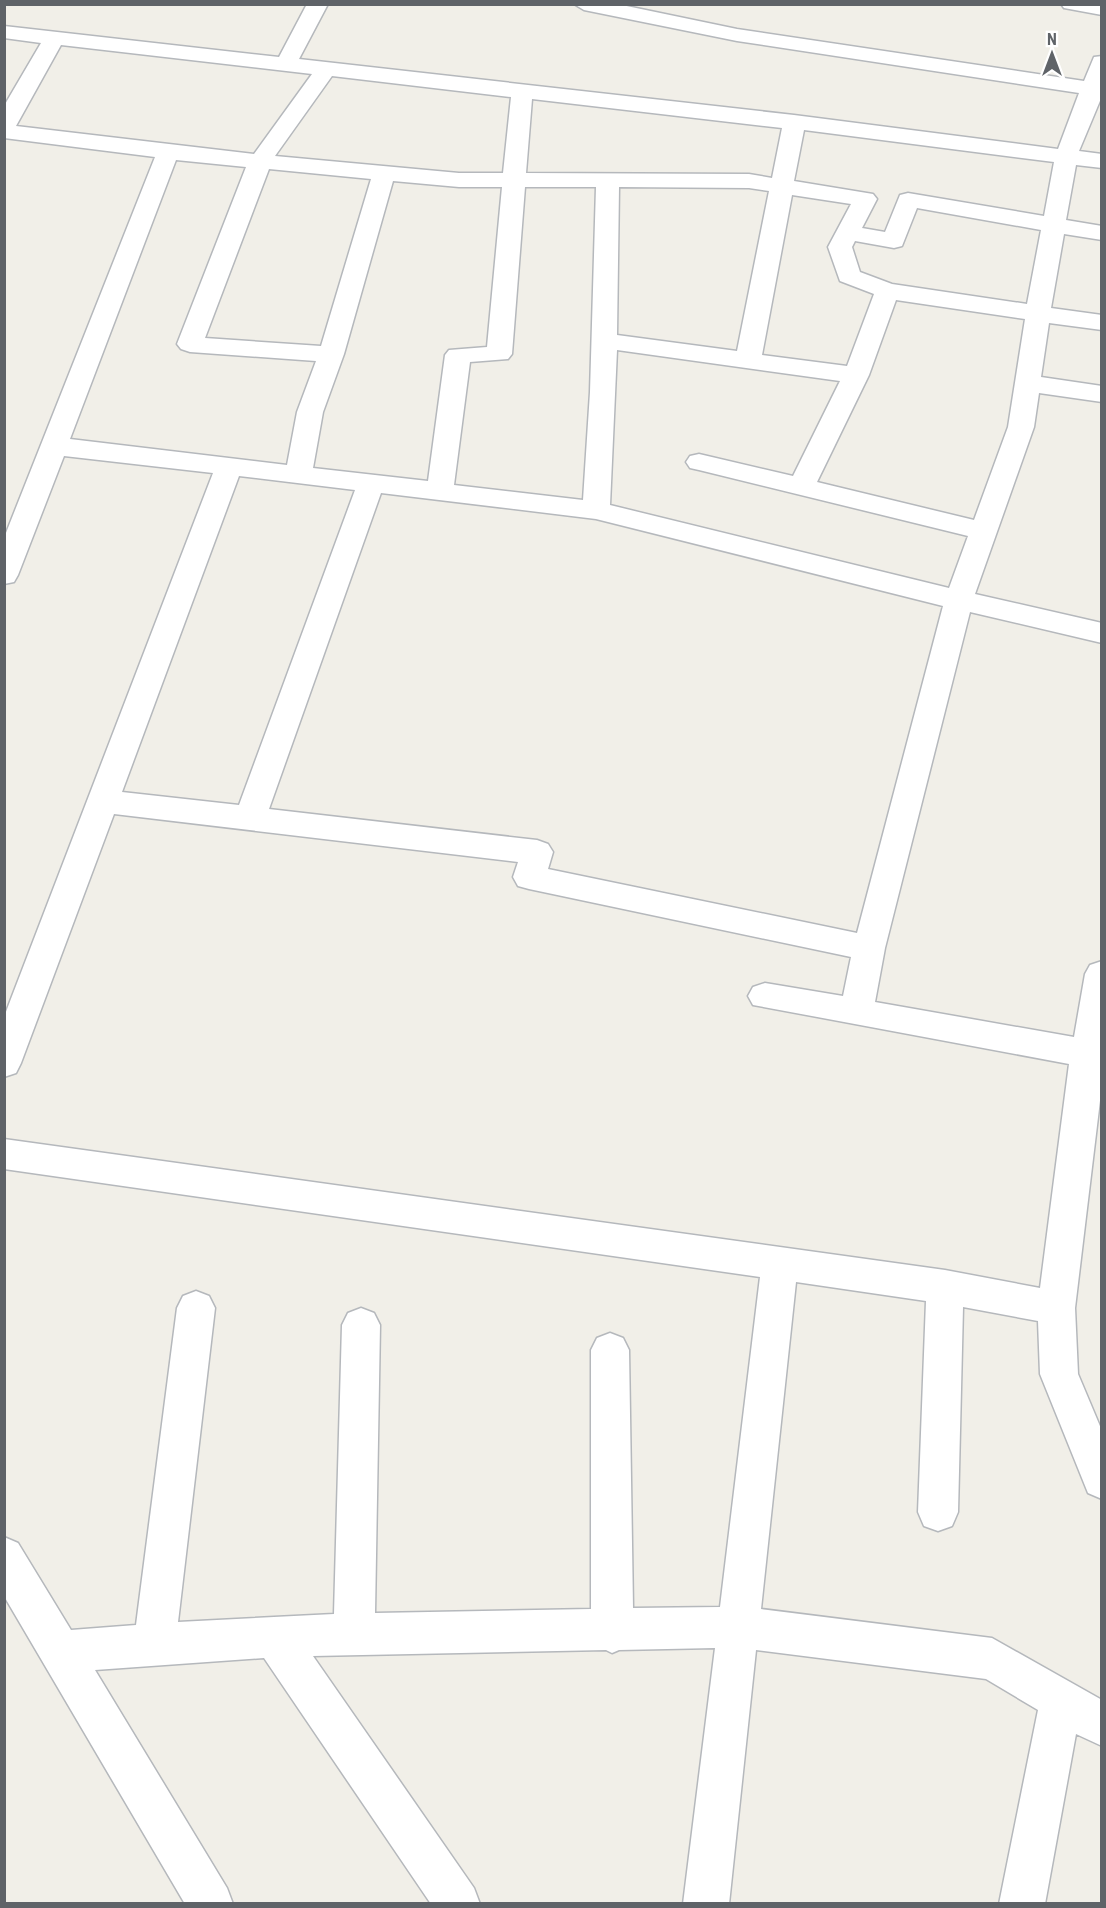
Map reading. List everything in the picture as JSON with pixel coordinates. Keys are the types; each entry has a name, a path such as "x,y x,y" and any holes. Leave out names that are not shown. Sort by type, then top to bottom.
{"street":[{"path":"286,64 318,4"},
{"path":"584,4 623,8 737,34 1096,89"},
{"path":"1071,4 1101,9"},
{"path":"4,32 522,91 1101,161"},
{"path":"54,38 4,129 168,152 384,174 459,180 749,181 865,199 840,247 849,276 888,291 1101,323"},
{"path":"856,1013 869,948 959,600 1021,427 1038,313 1066,157 1096,89 1101,62"},
{"path":"326,69 260,162 190,345 331,354"},
{"path":"440,492 458,355 499,354 522,91"},
{"path":"748,360 794,123"},
{"path":"4,575 168,152"},
{"path":"298,475 310,412 331,354 384,174"},
{"path":"596,510 609,182"},
{"path":"847,232 894,241 908,200 1101,233"},
{"path":"802,486 856,375 888,291"},
{"path":"604,341 856,375"},
{"path":"1028,383 1101,394"},
{"path":"54,446 596,510 1101,633"},
{"path":"699,462 984,531"},
{"path":"4,1063 229,467"},
{"path":"250,819 371,484"},
{"path":"103,801 537,852 529,877 869,948"},
{"path":"1101,974 1095,1054 1056,1308 1059,1374 1091,1429 1101,1480"},
{"path":"765,996 1095,1054"},
{"path":"4,1154 945,1287 1056,1308"},
{"path":"706,1904 780,1264"},
{"path":"938,1512 945,1287"},
{"path":"154,1645 196,1308"},
{"path":"354,1635 361,1325"},
{"path":"610,1350 612,1632"},
{"path":"4,1557 211,1904"},
{"path":"61,1652 274,1636 612,1632 738,1627 992,1659 1101,1725"},
{"path":"274,1636 458,1904"},
{"path":"1022,1904 1060,1700"}]}
